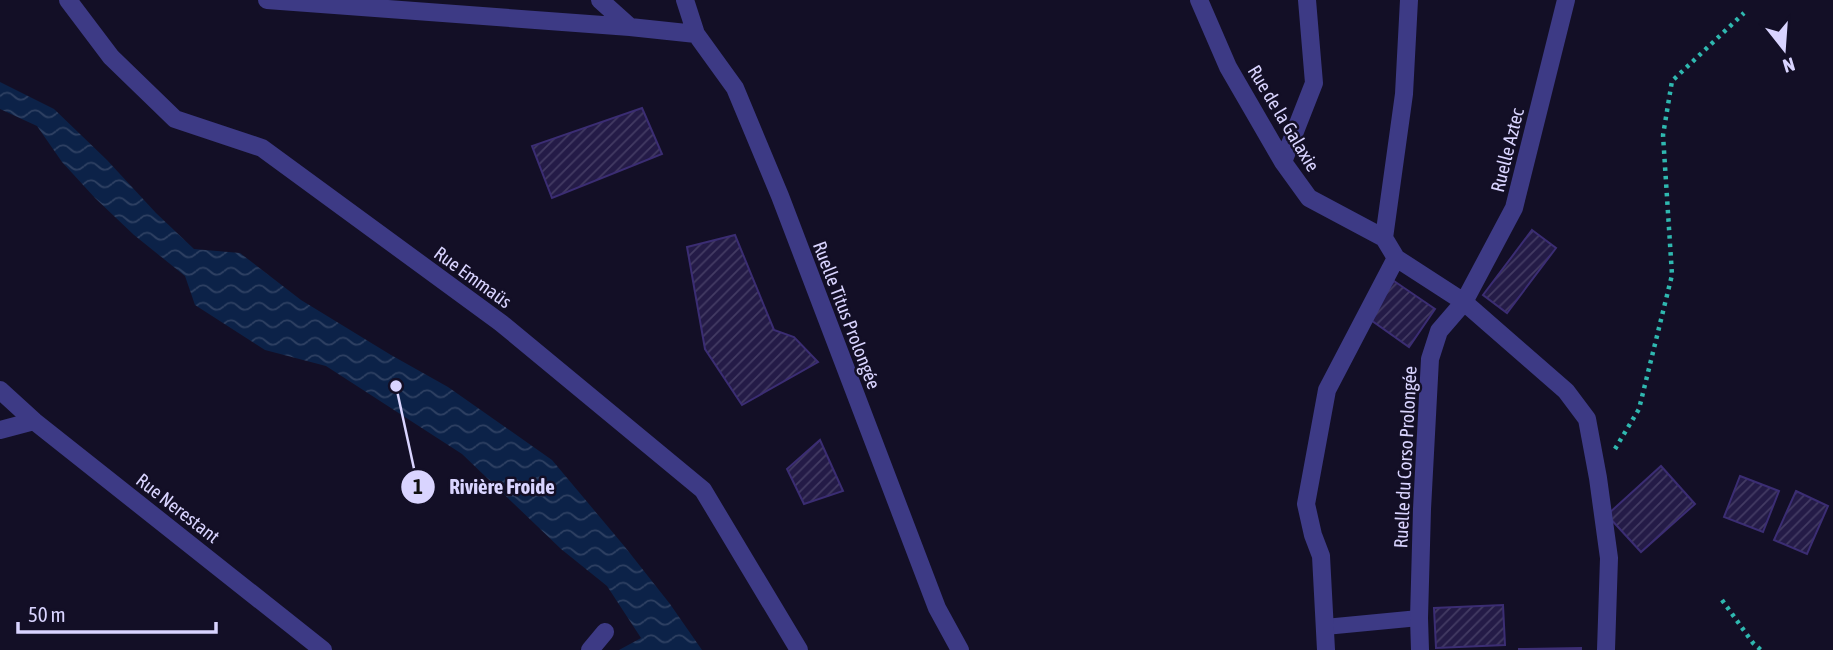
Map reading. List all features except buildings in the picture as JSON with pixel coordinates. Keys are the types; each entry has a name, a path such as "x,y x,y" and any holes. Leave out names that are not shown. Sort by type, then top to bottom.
{"street":[{"name":"Rue Emmaüs","path":"68,0 111,57 175,119 262,148 501,323 704,490 799,650"},
{"path":"267,0 630,26 696,34"},
{"path":"600,0 630,26"},
{"name":"Ruelle Titus Prolongée","path":"685,0 696,34 735,88 780,196 937,608 960,650"},
{"name":"Rue de la Galaxie","path":"1199,0 1228,67 1283,162 1309,198 1384,238"},
{"path":"1283,162 1314,83 1307,0"},
{"path":"1409,0 1404,94 1384,238 1396,258 1464,302 1566,391 1587,419 1609,558 1606,650"},
{"name":"Ruelle Aztec","path":"1464,302 1514,208 1566,0"},
{"path":"1326,650 1321,556 1306,505 1327,390 1396,258"},
{"name":"Ruelle du Corso Prolongée","path":"1420,650 1422,509 1430,359 1439,331 1464,302"},
{"name":"Rue Nerestant","path":"0,390 34,421 323,650"},
{"path":"0,430 34,421"},
{"path":"590,650 605,632"}],"lane":[{"path":"1325,627 1419,618"}],"path":[{"path":"1598,478 1639,409 1672,275 1663,135 1672,81 1744,13"},
{"path":"1722,600 1761,650"}],"water":[{"path":"0,82 54,109 194,249 240,253 301,300 448,387 552,460 670,604 702,650 619,650 641,638 607,586 561,549 462,454 326,366 265,350 195,305 185,276 134,235 95,198 62,162 37,126 0,109"}],"place":[{"name":"Rivière Froide","path":"396,386"}]}
